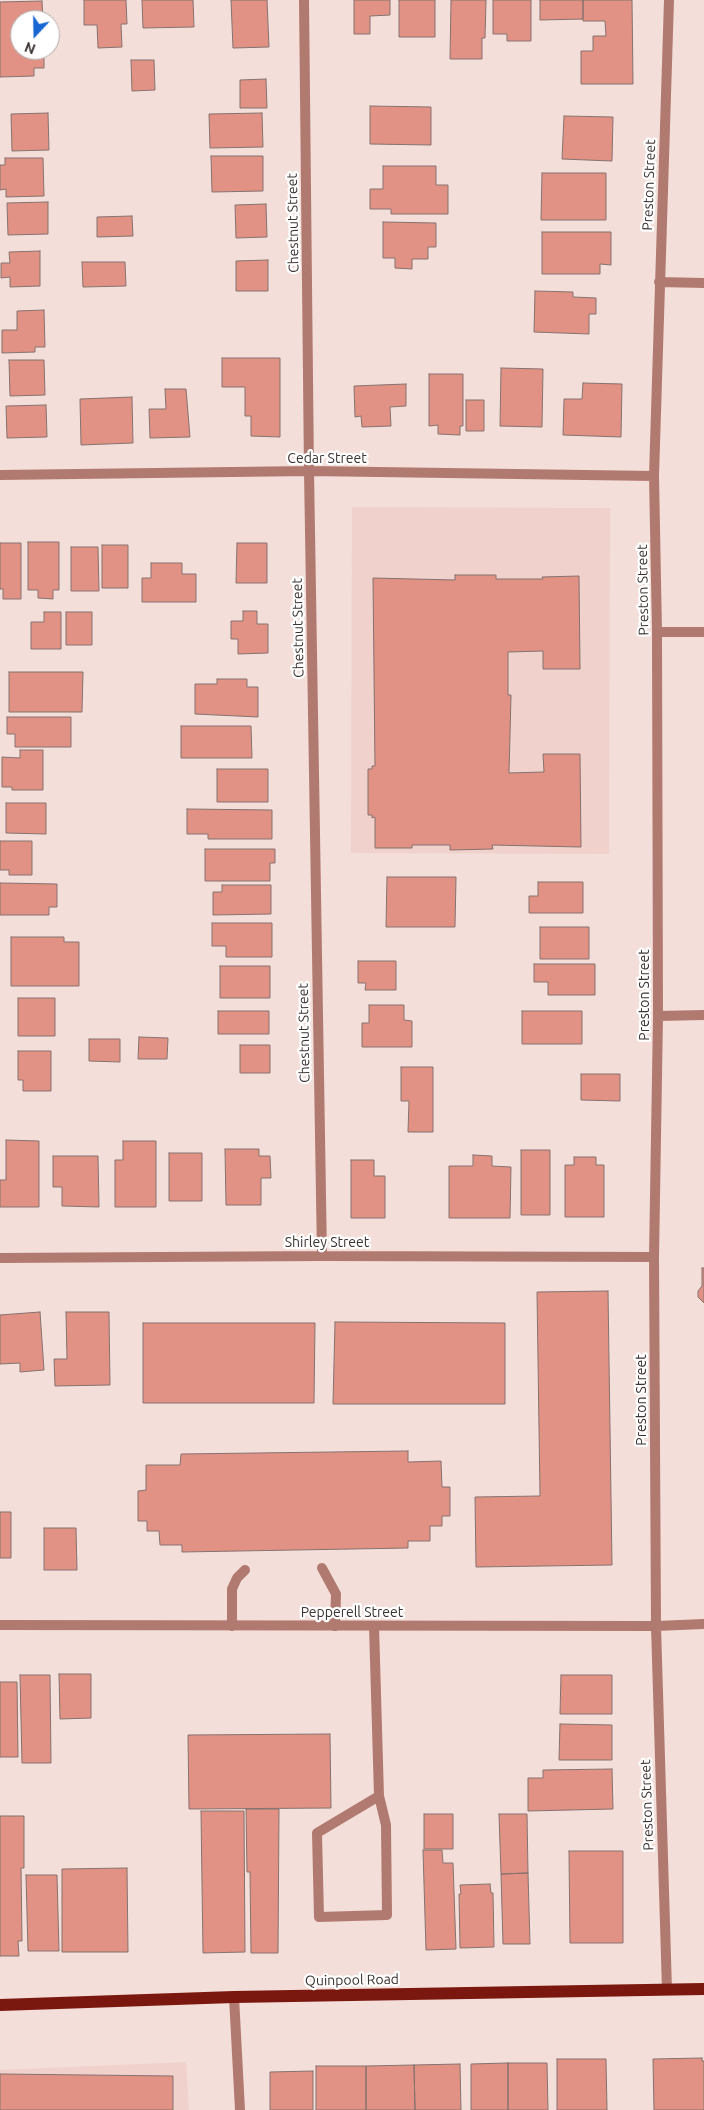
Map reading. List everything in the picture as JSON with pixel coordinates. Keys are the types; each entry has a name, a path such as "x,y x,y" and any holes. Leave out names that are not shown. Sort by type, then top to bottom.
{"main road":[{"name":"Quinpool Road","path":"0,2005 234,1997 704,1989"}],"street":[{"name":"Chestnut Street","path":"304,0 309,471 322,1256"},
{"name":"Preston Street","path":"667,1990 656,1626 654,1257 658,1016 657,632 654,476 669,0"},
{"path":"659,282 704,283"},
{"name":"Cedar Street","path":"0,475 309,471 654,476"},
{"path":"657,632 704,632"},
{"path":"658,1016 704,1015"},
{"name":"Shirley Street","path":"0,1258 322,1256 654,1257"},
{"path":"322,1568 336,1594 335,1626"},
{"path":"232,1626 232,1589 237,1578 245,1570"},
{"name":"Pepperell Street","path":"0,1625 656,1626 704,1624"},
{"path":"374,1626 380,1796 386,1825 387,1915 319,1917 317,1833 380,1796"},
{"path":"234,1997 240,2110"}],"shaded area":[{"path":"352,507 610,508 609,854 351,853"},
{"path":"186,2062 189,2110 0,2110 0,2070"}],"building":[{"path":"84,0 126,0 127,24 121,24 122,47 98,48 97,25 84,25"},
{"path":"142,0 193,0 194,27 143,28"},
{"path":"231,0 267,0 269,47 233,48"},
{"path":"354,0 390,0 390,15 370,16 370,34 354,34"},
{"path":"399,0 435,0 435,37 399,37"},
{"path":"451,0 486,0 485,38 482,38 482,59 450,59"},
{"path":"493,0 531,0 531,41 507,41 507,34 493,34"},
{"path":"540,0 583,0 583,19 540,20"},
{"path":"583,0 632,0 633,84 581,84 581,51 593,51 593,36 606,36 605,21 583,21"},
{"path":"42,1 42,10 10,10 10,60 44,60 44,68 34,68 34,76 0,77 0,2"},
{"path":"131,60 154,60 155,90 132,91"},
{"path":"266,79 267,108 240,108 240,80"},
{"path":"370,106 431,107 431,145 370,144"},
{"path":"48,113 49,150 12,151 11,114"},
{"path":"262,113 263,147 210,148 209,114"},
{"path":"564,116 613,117 612,161 562,159"},
{"path":"211,156 263,156 263,191 212,192"},
{"path":"5,158 43,158 44,196 6,197 6,189 0,190 0,165 5,165"},
{"path":"383,166 436,166 436,185 448,185 448,214 391,214 391,209 370,209 370,189 383,189"},
{"path":"542,173 606,173 606,220 541,220"},
{"path":"48,202 48,234 8,235 7,203"},
{"path":"266,204 267,237 236,238 235,205"},
{"path":"132,216 133,236 97,237 97,217"},
{"path":"383,222 436,223 436,247 428,247 428,259 412,259 412,269 395,268 395,258 383,258"},
{"path":"542,232 611,232 611,265 600,264 600,274 542,274"},
{"path":"40,251 40,286 10,287 10,277 1,278 1,263 10,263 9,252"},
{"path":"268,260 268,291 236,291 236,261"},
{"path":"82,262 125,262 126,286 83,287"},
{"path":"535,291 573,292 573,297 596,298 596,314 589,314 589,334 534,332"},
{"path":"44,310 45,347 35,347 35,352 2,353 2,330 17,330 17,311"},
{"path":"222,358 280,358 280,437 251,436 251,416 245,416 245,387 222,387"},
{"path":"9,360 44,360 45,395 10,396"},
{"path":"501,368 543,369 542,427 500,426"},
{"path":"429,374 463,374 463,426 460,426 460,435 438,434 438,425 429,426"},
{"path":"583,383 622,384 621,437 563,435 564,399 582,399"},
{"path":"406,384 406,406 390,407 391,426 362,427 361,416 355,417 354,386"},
{"path":"165,389 186,389 190,437 150,438 149,409 166,409"},
{"path":"132,397 133,443 81,445 80,399"},
{"path":"466,400 484,400 484,431 466,431"},
{"path":"46,405 47,437 7,438 6,406"},
{"path":"28,542 59,542 59,590 53,590 53,599 38,598 38,590 28,590"},
{"path":"0,543 21,543 21,599 3,599 3,589 0,589"},
{"path":"237,543 267,543 267,583 236,583"},
{"path":"102,545 128,545 128,588 102,588"},
{"path":"71,547 98,547 99,591 71,591"},
{"path":"151,563 182,563 182,574 196,574 196,602 142,602 142,578 151,578"},
{"path":"455,575 496,575 496,579 543,579 542,577 579,576 580,669 543,669 543,651 508,652 508,695 511,695 509,773 544,772 543,754 580,754 581,847 492,845 493,849 450,850 450,845 412,845 412,848 375,848 375,817 372,818 372,815 368,815 368,769 372,769 372,766 375,766 373,578 455,580"},
{"path":"243,611 257,611 257,624 268,624 268,653 238,654 238,639 231,639 231,621 243,621"},
{"path":"44,612 61,612 61,649 31,649 31,622 44,622"},
{"path":"66,612 92,612 92,645 66,645"},
{"path":"9,672 83,672 82,712 9,712"},
{"path":"217,679 247,679 247,687 258,687 258,717 195,714 195,684 217,684"},
{"path":"7,717 71,717 71,747 15,747 15,734 7,734"},
{"path":"181,726 251,726 252,758 181,758"},
{"path":"20,750 43,750 43,790 12,790 12,787 2,787 2,757 20,758"},
{"path":"217,769 268,769 268,802 217,802"},
{"path":"6,803 46,803 46,834 6,833"},
{"path":"187,809 272,810 272,839 208,839 208,834 187,834"},
{"path":"0,841 32,841 32,875 9,875 9,870 0,870"},
{"path":"205,849 275,849 275,863 270,863 270,881 205,881"},
{"path":"387,877 456,877 455,927 386,927"},
{"path":"538,882 583,882 583,913 529,913 529,896 538,896"},
{"path":"0,883 57,884 57,907 49,907 49,915 0,915"},
{"path":"222,885 271,885 271,914 213,915 213,892 222,892"},
{"path":"212,923 272,923 272,957 226,957 226,946 212,946"},
{"path":"540,927 589,927 589,959 540,959"},
{"path":"11,937 64,937 64,942 79,942 79,986 11,986"},
{"path":"358,961 396,961 396,990 365,990 366,983 358,983"},
{"path":"534,964 595,964 595,995 548,995 548,982 534,982"},
{"path":"220,966 270,966 270,998 220,998"},
{"path":"18,998 55,998 55,1036 18,1036"},
{"path":"369,1005 404,1005 404,1020 412,1021 412,1047 362,1047 362,1023 369,1023"},
{"path":"218,1011 269,1011 269,1034 218,1034"},
{"path":"522,1011 582,1011 582,1044 522,1044"},
{"path":"139,1037 168,1038 167,1059 138,1059"},
{"path":"89,1039 120,1039 120,1062 89,1061"},
{"path":"240,1045 270,1045 270,1073 240,1073"},
{"path":"18,1051 51,1051 51,1091 23,1091 23,1080 18,1080"},
{"path":"401,1067 433,1067 433,1132 408,1132 409,1101 401,1101"},
{"path":"581,1074 620,1074 620,1101 581,1100"},
{"path":"6,1140 39,1141 39,1207 0,1207 0,1180 6,1180"},
{"path":"123,1141 156,1141 156,1207 115,1207 115,1160 123,1160"},
{"path":"225,1149 259,1149 259,1156 270,1156 271,1178 261,1178 261,1205 226,1205"},
{"path":"521,1150 550,1150 550,1215 521,1215"},
{"path":"169,1153 202,1153 202,1201 169,1201"},
{"path":"473,1155 492,1156 492,1166 511,1167 510,1218 449,1218 449,1166 473,1166"},
{"path":"53,1156 98,1156 99,1207 62,1206 62,1187 53,1187"},
{"path":"574,1157 596,1157 596,1165 604,1165 604,1217 565,1217 565,1165 574,1165"},
{"path":"351,1160 374,1160 374,1176 385,1176 385,1218 351,1218"},
{"path":"702,1268 704,1268 704,1303 698,1297 698,1291 702,1286"},
{"path":"608,1291 612,1565 476,1567 475,1497 540,1496 537,1292"},
{"path":"40,1312 44,1370 20,1372 20,1363 0,1364 0,1315"},
{"path":"66,1312 109,1312 110,1385 55,1386 54,1359 67,1359"},
{"path":"335,1322 505,1323 505,1404 333,1404"},
{"path":"143,1323 315,1323 314,1403 143,1403"},
{"path":"408,1451 408,1462 441,1461 442,1487 450,1487 450,1516 442,1516 442,1526 430,1526 430,1541 408,1541 408,1548 182,1552 182,1545 160,1545 159,1531 147,1531 147,1521 138,1521 138,1491 146,1490 146,1465 180,1465 181,1454"},
{"path":"0,1512 11,1512 11,1558 0,1558"},
{"path":"44,1528 76,1528 77,1570 44,1570"},
{"path":"59,1674 91,1674 91,1718 60,1719"},
{"path":"20,1675 50,1675 51,1763 22,1763"},
{"path":"561,1675 612,1675 612,1714 560,1714"},
{"path":"0,1682 17,1682 18,1757 0,1757"},
{"path":"560,1724 612,1725 612,1760 559,1760"},
{"path":"330,1734 331,1808 189,1809 188,1735"},
{"path":"612,1769 613,1809 528,1811 528,1778 543,1778 543,1770"},
{"path":"246,1809 279,1809 278,1953 251,1953 250,1872 247,1872"},
{"path":"201,1811 244,1811 245,1952 203,1953"},
{"path":"424,1814 453,1814 453,1849 424,1849"},
{"path":"499,1814 527,1814 528,1873 501,1874"},
{"path":"0,1816 24,1816 24,1868 21,1868 22,1941 18,1941 19,1956 0,1956"},
{"path":"423,1850 442,1850 443,1863 453,1863 456,1949 426,1950"},
{"path":"569,1851 623,1851 623,1943 570,1943"},
{"path":"127,1868 128,1952 62,1952 62,1869"},
{"path":"528,1873 530,1944 503,1944 501,1874"},
{"path":"26,1875 57,1875 59,1951 28,1951"},
{"path":"490,1884 491,1893 493,1893 494,1947 460,1948 460,1885"},
{"path":"702,2058 702,2061 704,2061 704,2110 654,2110 653,2059"},
{"path":"557,2059 606,2059 607,2110 557,2110"},
{"path":"508,2063 508,2110 471,2110 471,2064"},
{"path":"508,2063 547,2063 548,2110 508,2110"},
{"path":"460,2064 461,2110 415,2110 414,2065"},
{"path":"414,2065 415,2110 366,2110 366,2066"},
{"path":"316,2066 366,2066 366,2110 316,2110"},
{"path":"313,2071 313,2110 270,2110 270,2072"},
{"path":"0,2074 173,2076 173,2110 0,2110"}]}
